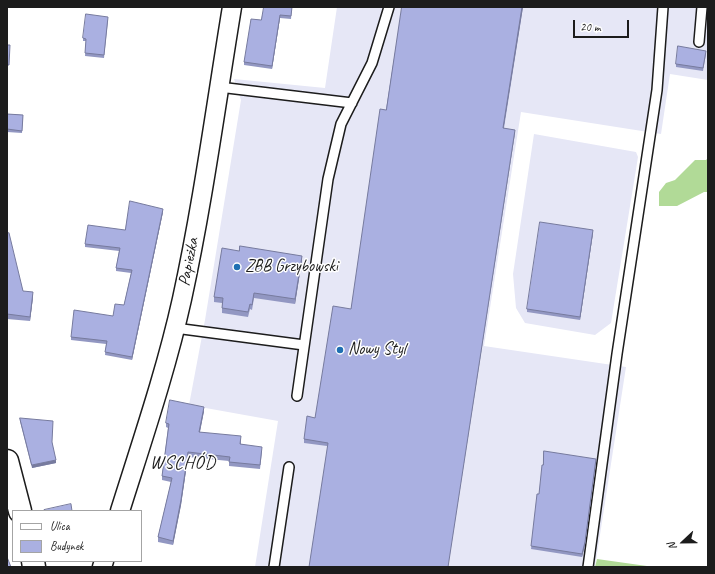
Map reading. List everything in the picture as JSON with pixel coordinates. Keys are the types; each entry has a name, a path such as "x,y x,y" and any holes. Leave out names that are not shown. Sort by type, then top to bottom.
{"street":[{"name":"Papieżka","path":"120,510 163,375 175,328 190,258 232,7"},
{"path":"7,461 20,510"}],"lane":[{"path":"298,396 328,179 341,124 372,64 389,7"},
{"path":"588,567 617,354 657,90 664,7"},
{"path":"699,42 702,7"},
{"path":"219,87 352,103"},
{"path":"175,328 304,345"},
{"path":"274,567 289,467"}],"shaded area":[{"path":"337,7 708,7 708,80 670,74 661,134 521,112 484,346 626,367 595,567 255,567 278,421 189,405 205,320 241,100 234,79 325,88"},
{"path":"534,134 636,152 638,157 611,323 595,335 525,323 516,308 513,274"}],"green space":[{"path":"708,158 708,192 704,192 677,206 659,206 659,192 666,183 675,180 695,160 706,160"},
{"path":"597,559 654,567 595,567"}],"building":[{"path":"264,7 292,7 291,16 280,15 272,66 244,62 251,19 261,20"},
{"path":"402,7 522,7 503,128 515,130 448,567 309,567 328,443 304,439 307,416 315,418 333,306 351,309 380,109 386,110"},
{"path":"86,14 108,17 104,55 85,53 86,39 83,38"},
{"path":"7,45 10,45 9,65 7,65"},
{"path":"678,46 706,51 703,68 676,64"},
{"path":"7,114 23,115 22,131 7,129"},
{"path":"130,201 163,209 132,357 105,352 107,341 71,337 74,310 113,316 115,304 124,305 132,270 116,268 120,248 85,244 88,225 125,230"},
{"path":"540,222 593,230 580,317 527,309"},
{"path":"9,233 23,291 33,292 30,317 7,314 7,234"},
{"path":"240,246 302,256 295,299 254,293 252,305 250,304 248,312 222,308 223,298 214,297 222,248 239,251"},
{"path":"170,400 204,407 199,432 241,436 240,444 262,447 260,465 229,462 230,457 188,452 173,541 158,537 172,478 162,476 169,424 166,423"},
{"path":"20,418 53,421 52,442 56,460 32,465"},
{"path":"544,451 596,459 585,542 582,554 531,546"},
{"path":"71,504 72,510 44,510"},
{"path":"7,557 11,567 7,567"}],"place":[{"name":"ZBB Grzybowski","path":"237,267"},
{"name":"Nowy Styl","path":"340,350"}],"district":[{"name":"WSCHÓD","path":"183,463"}]}
